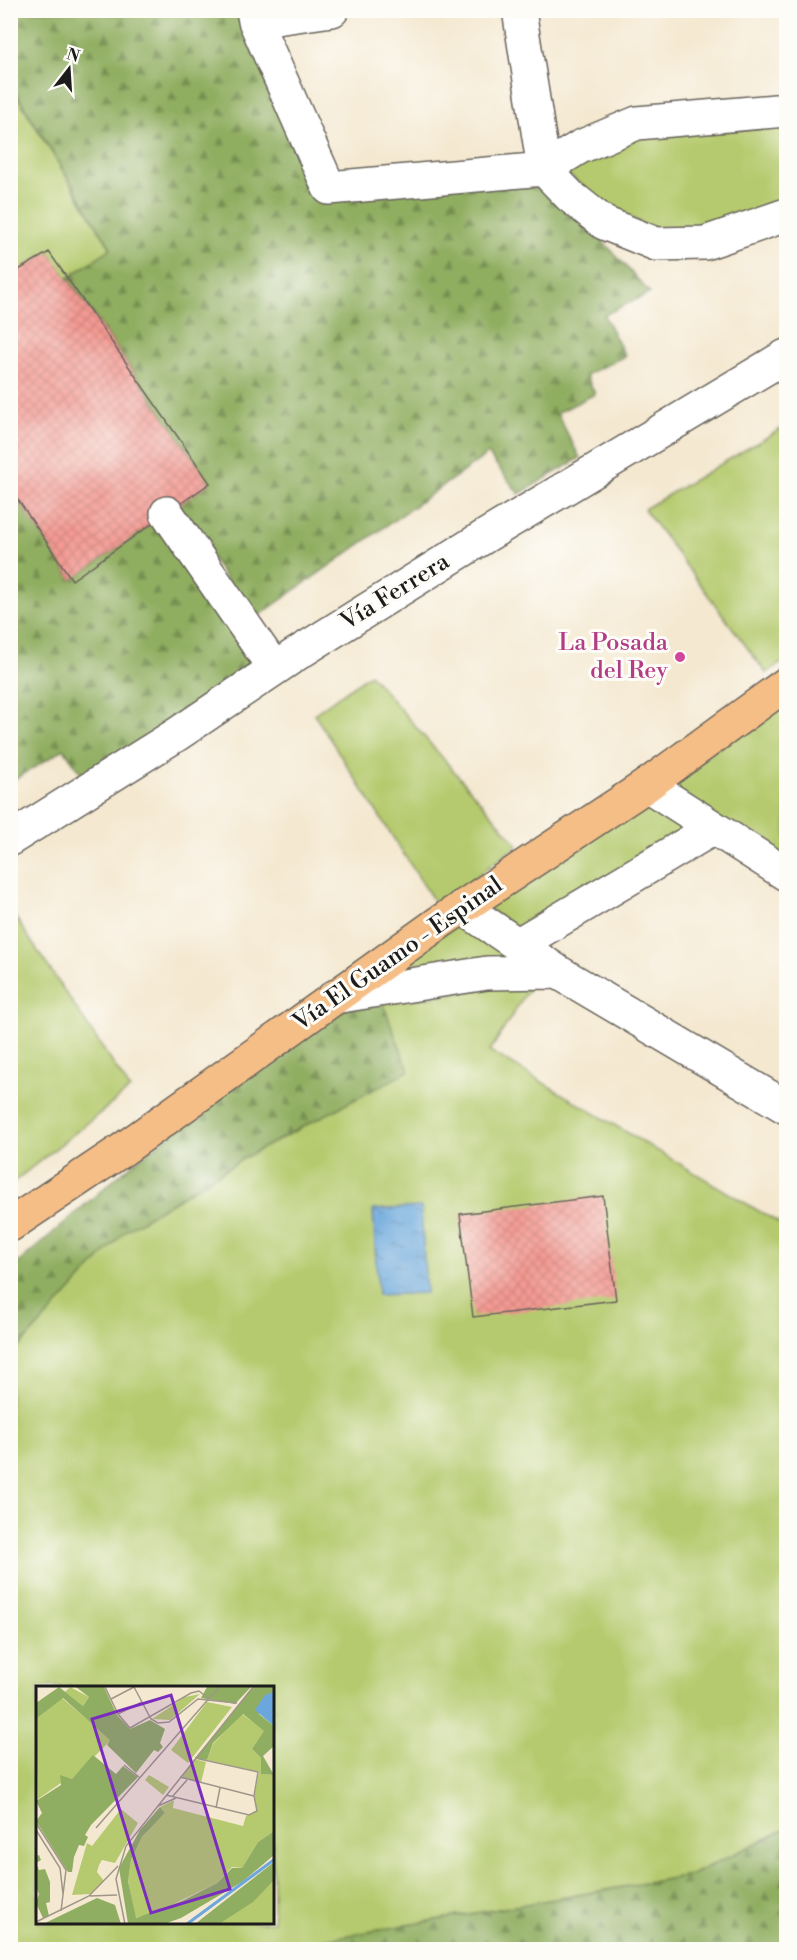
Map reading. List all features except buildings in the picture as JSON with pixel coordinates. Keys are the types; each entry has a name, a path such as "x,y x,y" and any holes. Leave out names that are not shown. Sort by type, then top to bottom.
{"main road":[{"name":"Vía El Guamo - Espinal","path":"10,1225 122,1150 462,907 647,785 786,684"}],"street":[{"path":"332,10 254,16 329,188 544,169 580,147 637,123 786,110"},
{"path":"519,10 544,169 570,196 604,223 656,243 705,243 786,215"},
{"name":"Vía Ferrera","path":"10,839 176,735 274,668 508,522 786,356"},
{"path":"167,513 274,668"},
{"path":"647,785 712,829 786,874"},
{"path":"517,945 712,829"},
{"path":"462,907 558,972 786,1107"},
{"path":"334,998 486,973 558,972"}],"green space":[{"path":"11,11 242,11 323,195 537,176 602,240 650,293 604,315 625,356 586,375 595,394 557,413 580,458 519,494 488,454 254,619 176,507 210,483 68,278 111,248 11,85"},
{"path":"10,85 111,249 72,285 49,252 11,275"},
{"path":"786,120 786,205 718,228 651,229 603,202 560,168 644,134"},
{"path":"786,426 786,660 766,673 644,509"},
{"path":"10,488 72,580 159,519 262,667 90,786 64,749 11,782"},
{"path":"370,674 518,845 437,906 314,714"},
{"path":"786,696 786,867 667,786"},
{"path":"649,798 696,830 518,929 482,904"},
{"path":"13,914 130,1089 11,1184 10,915"},
{"path":"459,924 533,965 368,985"},
{"path":"534,980 490,1051 786,1227 786,1829 691,1875 322,1940 245,1950 11,1949 10,1356 125,1231 244,1158 383,1004"},
{"path":"383,1004 409,1071 244,1158 125,1231 11,1356 10,1270 132,1164 333,1011"},
{"path":"786,1829 786,1949 248,1949 322,1940 691,1875"}],"water":[{"path":"421,1207 426,1293 378,1295 373,1210"}],"place":[{"name":"La Posada del Rey","path":"680,657"}]}
